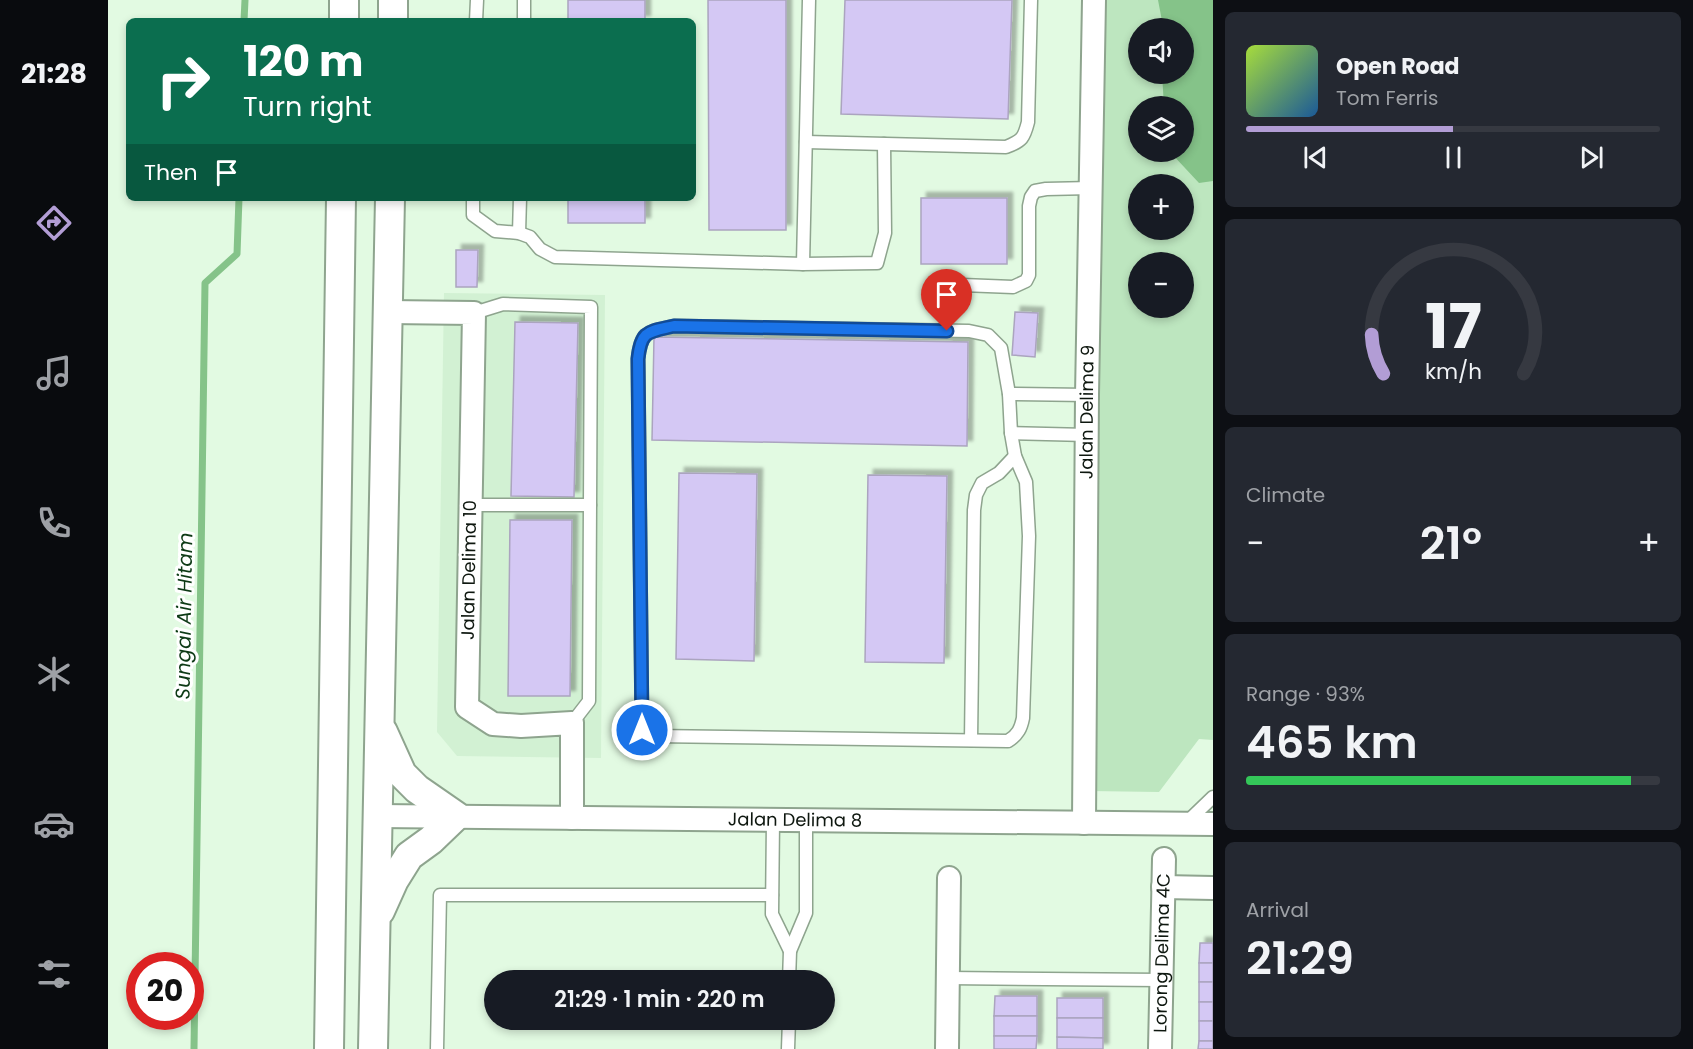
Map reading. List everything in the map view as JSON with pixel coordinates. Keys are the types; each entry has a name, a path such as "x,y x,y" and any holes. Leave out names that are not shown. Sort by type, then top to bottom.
{"street":[{"path":"344,0 344,18"},
{"path":"393,0 393,18"},
{"name":"Jalan Delima 9","path":"1084,823 1087,395 1094,0"},
{"path":"328,1049 341,201"},
{"path":"372,1049 390,201"},
{"path":"388,312 474,313"},
{"name":"Jalan Delima 10","path":"474,313 467,707 493,724 521,726 572,723"},
{"path":"572,723 572,818"},
{"path":"375,922 394,880 409,856 431,840 456,816 417,789 402,774 380,726"},
{"name":"Jalan Delima 8","path":"378,816 1213,824"},
{"name":"Lorong Delima 4C","path":"1160,1049 1164,859"},
{"path":"947,1049 949,878"},
{"path":"1163,887 1213,888"}],"lane":[{"path":"476,18 477,0"},
{"path":"524,18 525,0"},
{"path":"803,264 809,0"},
{"path":"806,142 1006,147 1016,144 1024,137 1028,122 1031,0"},
{"path":"473,201 473,215 495,231 519,233 530,237 540,249 555,257 803,264 877,263 885,233 884,144"},
{"path":"937,284 1013,287 1021,284 1029,275 1029,206 1035,191 1091,188"},
{"path":"519,233 520,201"},
{"path":"474,313 503,304 591,307 589,701 572,723"},
{"path":"674,326 969,331 988,335 1001,348 1009,394 1011,433 1015,456 1026,482 1029,536 1023,718 1021,728 1014,737 1008,741 654,736 642,730 638,359 640,342 649,332 674,326"},
{"path":"1009,394 1087,395"},
{"path":"1011,433 1087,435"},
{"path":"971,740 976,495 982,483 999,473 1015,456"},
{"path":"470,505 590,505"},
{"path":"1185,824 1213,797"},
{"path":"773,820 772,914 790,951"},
{"path":"789,970 790,951 806,913 806,820"},
{"path":"437,1049 440,895 772,895"},
{"path":"948,978 1161,980"},
{"path":"788,1049 789,1030"}],"shaded area":[{"path":"1098,0 1213,0 1213,740 1199,739 1159,792 1089,791"},
{"path":"1158,0 1213,0 1213,181 1199,183 1194,174 1191,174 1179,162 1194,162 1194,96 1163,96 1163,84 1194,84 1194,18 1161,18"},
{"path":"444,293 605,295 601,758 457,756 437,732"}],"building":[{"path":"568,0 645,0 645,18 568,18"},
{"path":"708,0 786,0 786,230 709,230"},
{"path":"845,0 1012,0 1008,119 841,114"},
{"path":"921,198 1007,198 1007,264 921,264"},
{"path":"568,201 645,201 645,223 568,223"},
{"path":"456,250 478,250 477,287 456,287"},
{"path":"1015,312 1038,313 1035,357 1012,355"},
{"path":"515,322 578,323 574,497 511,496"},
{"path":"654,337 968,342 967,446 652,440"},
{"path":"679,473 757,474 754,661 676,659"},
{"path":"868,475 947,476 944,663 865,662"},
{"path":"510,520 572,520 570,696 508,696"},
{"path":"1200,943 1213,943 1213,963 1199,963"},
{"path":"1199,963 1213,963 1213,982 1199,982"},
{"path":"1199,982 1213,982 1213,1002 1199,1002"},
{"path":"995,996 1037,996 1037,1016 994,1016"},
{"path":"1057,998 1103,998 1103,1018 1057,1018"},
{"path":"1199,1002 1213,1002 1213,1021 1199,1021"},
{"path":"994,1016 1037,1016 1037,1036 994,1036"},
{"path":"1057,1018 1103,1018 1103,1038 1057,1037"},
{"path":"1199,1021 1213,1021 1213,1041 1199,1041"},
{"path":"994,1036 1037,1036 1036,1049 994,1049"},
{"path":"1057,1037 1103,1038 1103,1049 1057,1049"},
{"path":"1199,1041 1213,1041 1213,1049 1198,1049"}],"waterway":[{"name":"Sungai Air Hitam","path":"244,18 245,0"},
{"name":"Sungai Air Hitam","path":"194,1049 205,283 237,254 239,201"}],"route":[{"path":"642,730 638,359 640,342 649,332 674,326 947,331"}]}
